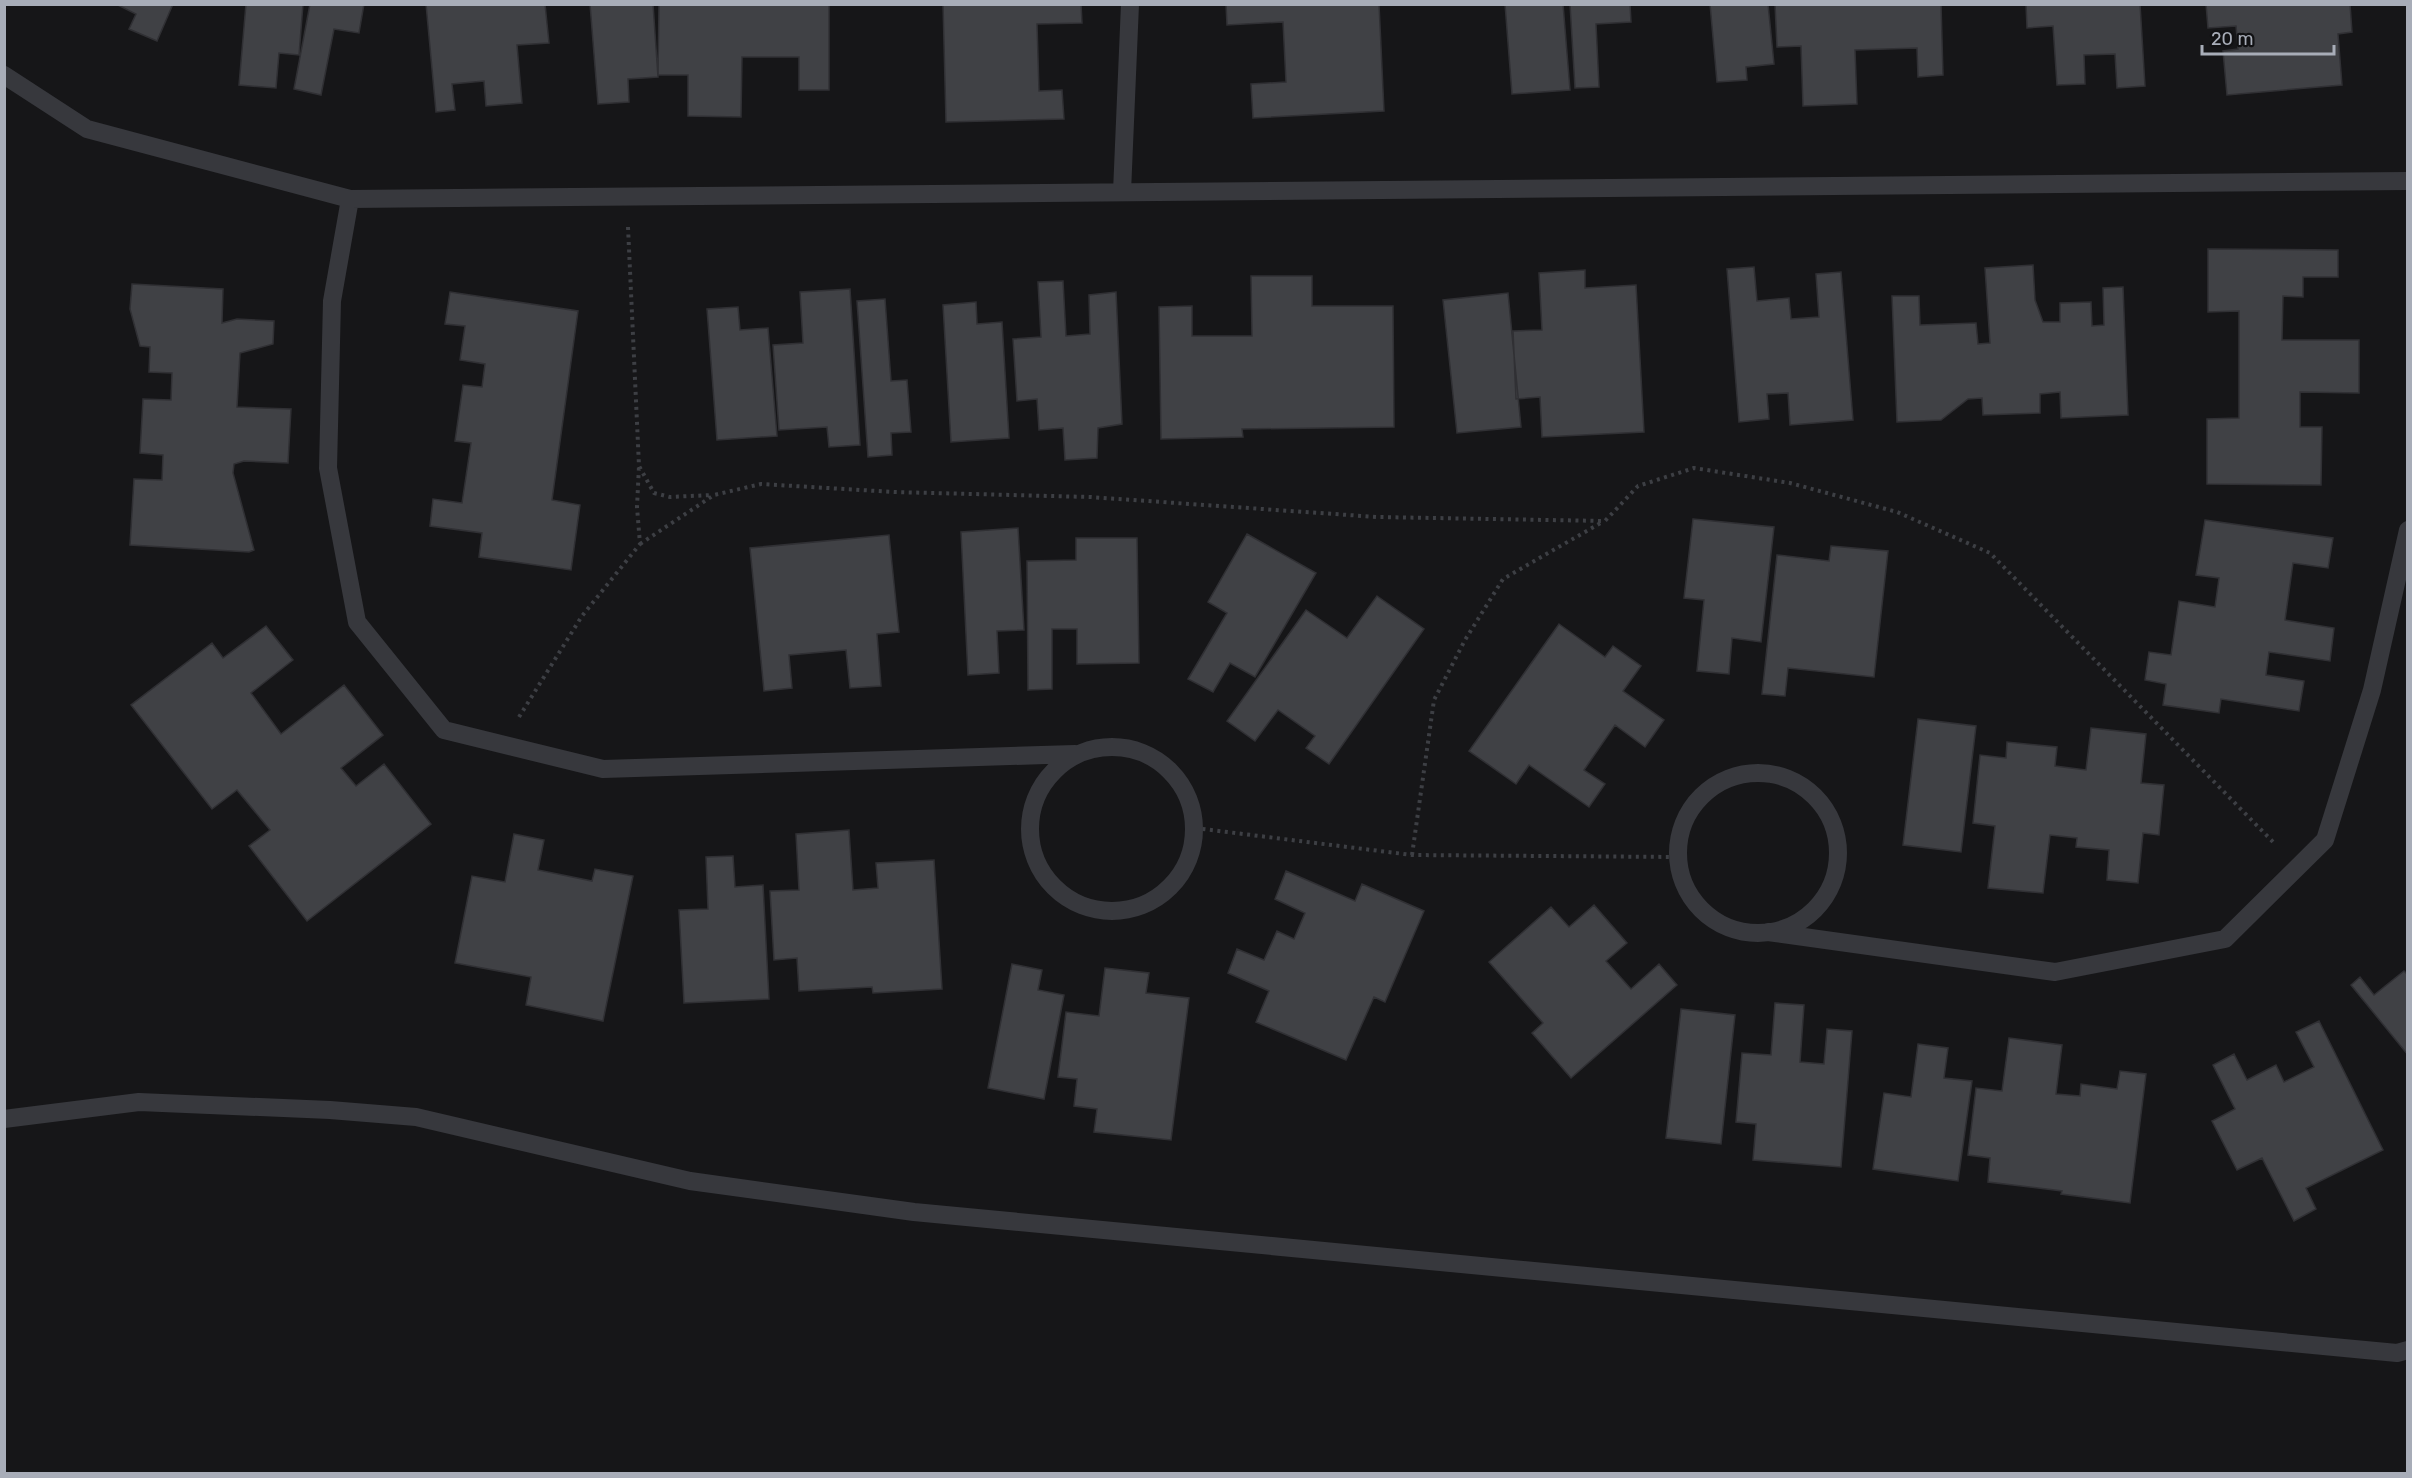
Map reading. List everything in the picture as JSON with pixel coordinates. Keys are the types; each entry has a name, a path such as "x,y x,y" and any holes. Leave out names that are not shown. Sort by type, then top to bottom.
{"lane":[{"path":"1122,192 1130,4"},
{"path":"4,75 87,129 350,199 2408,181"},
{"path":"350,199 332,301 328,468 357,622 444,730 603,770 1075,754 1103,746 1132,748 1158,760 1179,780 1192,806 1195,828 1190,856 1176,881 1154,899 1127,910 1098,910 1071,901 1049,883 1034,858 1028,830 1033,801 1047,776 1075,754"},
{"path":"1768,932 1785,928 1810,915 1828,894 1838,868 1838,839 1829,813 1811,791 1795,781 1768,772 1740,774 1714,785 1694,804 1681,829 1677,857 1681,876 1693,901 1713,920 1739,931 1768,932 2055,972 2225,939 2325,840 2372,690 2408,530"},
{"path":"4,1119 139,1102 330,1110 416,1117 690,1181 914,1212 2256,1340 2397,1353 2408,1350"}],"path":[{"path":"626,196 639,466 637,507 640,544"},
{"path":"639,466 654,493 670,497 714,495 761,484 894,492 1090,497 1377,517 1605,521"},
{"path":"1412,855 1434,700 1465,640 1503,579 1605,521 1638,486 1694,468 1790,483 1897,512 1990,553 2298,866"},
{"path":"502,744 582,616 640,544 714,495"},
{"path":"1195,828 1412,855 1677,857"}],"building":[{"path":"116,4 173,4 157,41 129,29 136,14"},
{"path":"246,4 303,4 299,55 279,53 276,88 239,85"},
{"path":"310,4 364,4 359,33 334,29 321,95 294,89"},
{"path":"426,4 545,4 549,43 517,45 522,103 486,106 484,81 452,84 455,110 436,112"},
{"path":"590,4 653,4 658,77 628,79 629,102 598,104"},
{"path":"659,4 829,4 829,90 799,90 799,57 742,57 741,117 688,116 688,75 658,75"},
{"path":"943,4 1081,4 1082,23 1037,24 1039,91 1062,90 1064,119 946,122"},
{"path":"1226,4 1379,4 1384,111 1253,118 1251,84 1286,82 1283,22 1227,25"},
{"path":"1505,4 1563,4 1570,90 1512,94"},
{"path":"1570,4 1630,4 1631,22 1596,24 1599,87 1575,88"},
{"path":"1710,4 1768,4 1774,64 1746,67 1747,80 1717,82"},
{"path":"1775,4 1941,4 1943,75 1918,77 1917,48 1855,50 1857,104 1803,106 1801,46 1777,47"},
{"path":"2026,4 2140,4 2145,86 2117,88 2115,54 2084,55 2085,84 2057,85 2053,26 2027,28"},
{"path":"2206,4 2350,4 2352,32 2338,34 2342,85 2227,95 2223,51 2238,49 2236,26 2208,28"},
{"path":"2208,249 2338,250 2338,277 2303,277 2303,297 2283,296 2282,340 2359,340 2359,393 2300,392 2300,427 2322,427 2321,485 2207,484 2207,419 2239,418 2239,311 2208,312"},
{"path":"2033,265 2035,300 2043,322 2060,322 2060,303 2091,302 2092,326 2104,325 2103,288 2123,287 2128,415 2061,418 2060,392 2040,394 2040,413 1983,415 1982,398 1968,399 1941,420 1897,422 1892,296 1919,296 1920,325 1976,323 1978,344 1990,343 1985,268"},
{"path":"1754,267 1757,301 1789,298 1791,319 1819,317 1816,274 1841,272 1853,420 1790,425 1788,393 1767,394 1769,419 1739,422 1727,269"},
{"path":"1585,270 1585,288 1636,285 1644,432 1542,437 1540,397 1516,399 1513,331 1542,330 1539,273"},
{"path":"1251,276 1312,276 1312,306 1393,306 1394,427 1242,429 1243,437 1161,439 1159,307 1192,306 1192,336 1252,336"},
{"path":"1063,281 1066,336 1090,334 1089,295 1116,292 1122,424 1098,428 1097,458 1065,460 1063,428 1039,430 1037,399 1017,401 1013,339 1041,337 1038,282"},
{"path":"132,284 223,289 222,323 237,319 274,321 273,344 240,353 237,407 291,409 288,463 244,461 234,464 233,473 254,550 249,552 130,545 134,479 162,480 163,455 140,453 143,399 171,400 172,373 149,372 150,347 140,346 130,309"},
{"path":"850,289 860,445 829,447 827,427 779,430 773,345 803,343 800,292"},
{"path":"450,292 578,311 552,500 580,505 571,570 479,557 482,533 430,526 433,499 462,503 471,443 455,441 463,385 482,387 485,364 460,360 465,326 445,324"},
{"path":"1508,293 1521,427 1457,433 1443,300"},
{"path":"885,299 891,381 907,380 911,432 891,433 892,455 868,457 857,301"},
{"path":"976,302 977,324 1002,322 1009,438 951,442 943,305"},
{"path":"738,307 740,330 768,328 777,436 717,440 707,309"},
{"path":"1693,519 1774,527 1761,642 1732,638 1729,674 1697,671 1704,600 1684,598"},
{"path":"2205,520 2333,538 2328,568 2293,563 2285,620 2334,628 2330,661 2269,652 2266,675 2304,681 2299,711 2221,699 2219,713 2163,705 2166,684 2145,680 2149,652 2171,655 2179,601 2215,607 2219,578 2196,575"},
{"path":"1018,528 1024,630 997,631 999,673 968,675 961,532"},
{"path":"1247,534 1316,573 1255,677 1230,663 1213,692 1188,679 1227,613 1208,602"},
{"path":"889,535 899,632 877,634 881,686 850,688 846,650 789,655 792,688 764,691 750,548"},
{"path":"1076,538 1137,538 1139,663 1077,664 1077,629 1052,629 1052,689 1028,690 1027,561 1076,560"},
{"path":"1831,546 1888,551 1874,677 1788,668 1785,696 1762,694 1777,555 1829,561"},
{"path":"1377,596 1424,629 1329,764 1306,748 1315,736 1278,710 1255,741 1227,721 1306,610 1347,638"},
{"path":"1559,624 1605,657 1613,646 1641,666 1623,691 1664,720 1645,747 1615,725 1584,770 1605,784 1589,807 1529,765 1516,784 1469,751"},
{"path":"266,626 293,660 251,693 281,734 344,685 383,735 341,768 356,786 384,764 431,824 307,921 249,846 270,830 237,790 212,809 131,705 212,643 223,658"},
{"path":"1918,719 1976,726 1961,852 1903,845"},
{"path":"2091,728 2146,734 2141,783 2164,785 2159,835 2143,833 2138,883 2107,880 2109,850 2076,847 2077,838 2050,835 2043,893 1988,888 1995,826 1973,823 1980,755 2006,758 2007,742 2057,747 2055,766 2086,770"},
{"path":"849,830 853,890 878,888 876,863 934,860 942,989 873,993 872,987 799,991 797,958 774,960 770,891 799,890 796,834"},
{"path":"514,834 544,840 538,870 592,881 595,869 633,876 603,1021 526,1005 531,977 455,963 472,876 505,882"},
{"path":"733,856 735,887 763,885 769,999 684,1003 679,910 708,909 706,857"},
{"path":"1286,871 1355,901 1362,884 1424,911 1385,1002 1374,997 1346,1060 1256,1022 1269,991 1228,973 1237,949 1264,960 1277,931 1294,939 1305,913 1275,899"},
{"path":"1594,905 1627,943 1606,961 1631,989 1659,964 1677,985 1571,1078 1532,1033 1543,1023 1489,962 1551,907 1569,927"},
{"path":"1012,964 1042,970 1038,990 1064,995 1044,1099 988,1088"},
{"path":"1105,968 1149,973 1146,993 1189,998 1171,1140 1094,1132 1097,1109 1074,1106 1077,1079 1058,1077 1066,1012 1099,1016"},
{"path":"2404,971 2408,975 2408,1055 2351,985 2360,977 2374,995"},
{"path":"1775,1003 1804,1005 1800,1062 1824,1064 1827,1029 1852,1031 1841,1167 1753,1160 1756,1124 1736,1122 1742,1053 1771,1055"},
{"path":"1681,1009 1735,1015 1721,1144 1666,1138"},
{"path":"2319,1021 2383,1150 2306,1188 2316,1209 2294,1221 2262,1158 2237,1170 2212,1121 2235,1109 2213,1065 2234,1054 2247,1080 2276,1065 2284,1082 2314,1067 2296,1032"},
{"path":"2009,1038 2062,1045 2056,1094 2080,1096 2081,1084 2117,1089 2120,1071 2146,1074 2130,1203 2061,1194 2062,1191 1988,1182 1990,1158 1968,1155 1976,1088 2002,1091"},
{"path":"1918,1044 1948,1048 1944,1078 1972,1081 1958,1181 1873,1169 1884,1093 1911,1097"}]}
